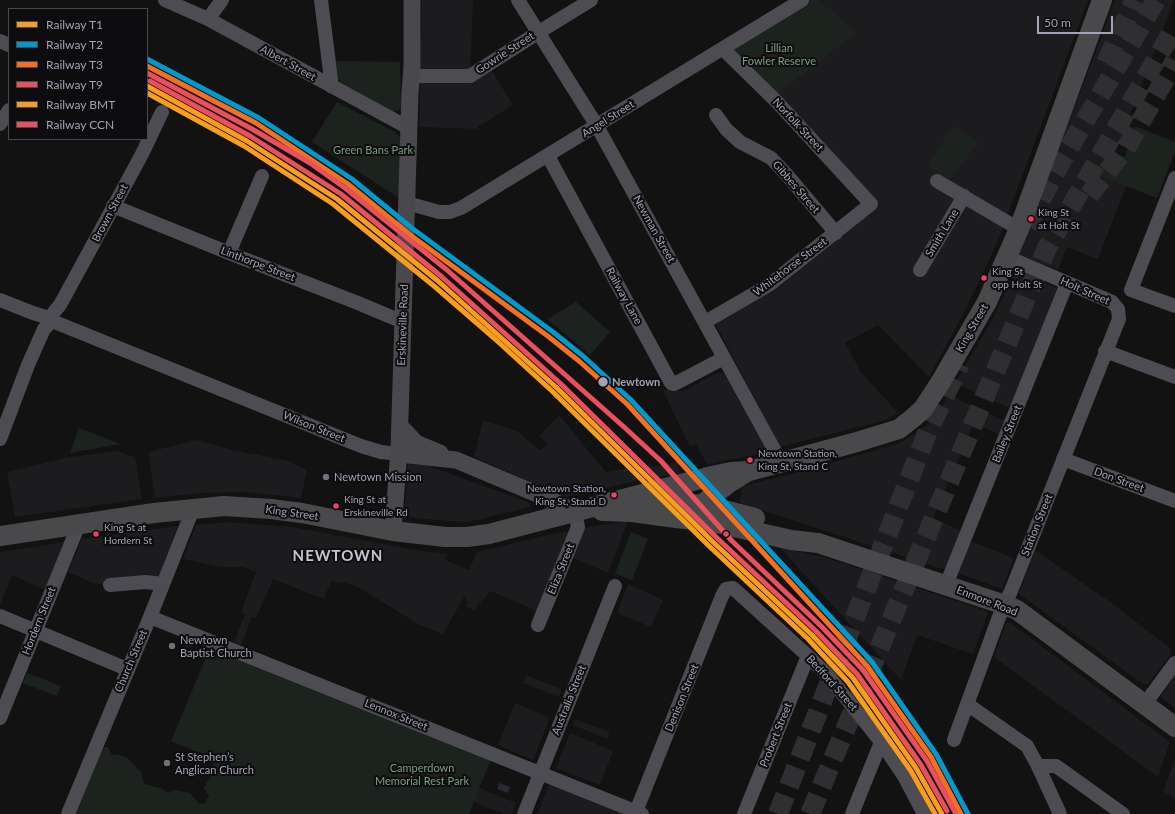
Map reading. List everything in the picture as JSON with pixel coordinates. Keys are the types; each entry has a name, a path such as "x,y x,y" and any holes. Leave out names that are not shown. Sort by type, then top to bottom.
{"highway":[{"name":"King Street","path":"1,532 79,524 192,508 224,506 271,509 302,513 393,531 439,537 467,537 489,534 712,476 731,472 749,471 899,429 923,409 976,323 987,302 1019,229 1102,0"},
{"name":"King Street","path":"578,511 632,512 676,518 683,517 691,513 729,483 749,471"},
{"name":"Enmore Road","path":"634,497 701,505 793,529 818,543 1017,610 1175,727"},
{"name":"Enmore Road","path":"676,518 712,522 791,540 818,543"}],"main road":[{"name":"Erskineville Road","path":"393,531 399,454 412,0"},
{"path":"400,426 416,443 456,460"},
{"name":"Wilson Street","path":"399,454 456,460 578,511"}],"street":[{"name":"Albert Street","path":"165,0 208,19 409,128"},
{"path":"208,19 222,0"},
{"path":"320,0 332,87"},
{"name":"Newman Street","path":"518,0 597,126 781,462"},
{"name":"Gowrie Street","path":"411,76 470,76 591,0"},
{"name":"Angel Street","path":"407,207 439,212 456,210 548,156 802,0"},
{"name":"Norfolk Street","path":"723,49 778,102 871,204"},
{"path":"0,124 8,112"},
{"name":"Brown Street","path":"0,439 28,365 44,329 60,305 142,154 162,112"},
{"name":"Gibbes Street","path":"716,115 726,129 740,142 771,158 836,233"},
{"name":"Railway Lane","path":"548,156 671,383 674,384 724,358"},
{"path":"229,253 262,176"},
{"path":"1175,178 1131,290 1175,306"},
{"path":"938,181 1019,229"},
{"name":"Smith Lane","path":"920,270 964,196"},
{"name":"Whitehorse Street","path":"705,322 769,285 871,204"},
{"name":"Linthorpe Street","path":"113,206 403,322"},
{"name":"Holt Street","path":"1007,257 1112,302 1118,308"},
{"name":"Bailey Street","path":"946,585 1066,283"},
{"name":"Wilson Street","path":"0,300 51,319 69,329 361,446 381,452 399,454"},
{"name":"Station Street","path":"954,740 998,617 1005,605 1119,319 1118,308"},
{"path":"1106,351 1175,377"},
{"name":"Don Street","path":"1063,460 1175,501"},
{"name":"Church Street","path":"68,814 127,669 150,617 192,508"},
{"name":"Eliza Street","path":"538,625 578,526 578,511"},
{"name":"Hordern Street","path":"0,718 79,524"},
{"path":"110,585 146,582 162,584"},
{"name":"Australia Street","path":"524,814 615,586"},
{"name":"Bedford Street","path":"733,588 808,656 834,683 881,742 904,776 924,814"},
{"name":"Denison Street","path":"637,813 722,596 726,589 733,588"},
{"path":"0,616 127,669"},
{"name":"Lennox Street","path":"150,617 541,773 637,813"},
{"name":"Probert Street","path":"744,814 808,656"},
{"path":"1144,705 1175,663"},
{"path":"967,704 1027,746 1060,814"},
{"path":"852,814 881,742"},
{"path":"1038,766 1056,766 1124,814"}],"shaded area":[{"path":"422,0 473,0 470,75 490,63 493,73 513,105 478,127 478,129 419,127"},
{"path":"818,0 1088,0 997,243 967,307 929,377 878,325 845,343 861,372 898,413 885,420 780,447 715,323 774,291 880,205 736,50"},
{"path":"1115,0 1174,0 1115,154 1107,150 1097,175 1126,186 1098,259 1067,247 1058,270 1017,254"},
{"path":"1016,269 1057,288 1011,406 1007,407 957,384 956,381 992,320"},
{"path":"719,372 724,374 766,449 764,453 707,464 696,444 690,447 663,391 671,387 682,392"},
{"path":"949,395 1004,421 998,434 974,423 933,518 962,531 949,566 942,569 740,503 742,486 788,475 894,445 903,441 925,427"},
{"path":"559,415 606,472 651,464 652,467 678,462 680,474 654,477 566,497 474,457 483,420 517,431 540,450 548,444 539,436"},
{"path":"197,440 232,450 289,461 307,470 301,498 246,492 201,493 155,498 148,452"},
{"path":"116,451 135,457 142,499 15,517 7,472 65,458"},
{"path":"408,464 426,465 530,503 530,507 463,522 404,516"},
{"path":"628,521 608,573 571,557 583,528"},
{"path":"228,522 292,527 416,550 447,554 445,560 469,570 477,552 565,531 569,533 537,611 490,591 474,610 466,607 468,602 465,601 466,598 464,597 443,634 418,624 358,587 346,583 331,581 324,599 273,579 256,618 252,617 241,645 234,642 245,614 241,612 256,572 243,567 221,567 183,559 196,525"},
{"path":"178,526 158,578 102,584 93,583 68,572 82,539"},
{"path":"970,541 1014,558 1002,589 958,573"},
{"path":"66,542 47,591 12,575 0,605 0,552"},
{"path":"780,548 824,557 988,612 973,654 917,635 901,680"},
{"path":"1035,550 1110,602 1169,647 1171,654 1148,684 1143,684 1019,594"},
{"path":"628,584 663,600 651,627 617,613"},
{"path":"1009,622 1170,742 1158,777 994,657 1006,623"},
{"path":"526,675 562,689 559,697 523,683"},
{"path":"1175,675 1175,708 1160,697"},
{"path":"515,703 550,718 533,760 498,745"},
{"path":"575,719 610,732 607,739 573,725"},
{"path":"570,733 613,751 600,785 556,768"},
{"path":"1175,759 1175,799 1163,791"},
{"path":"499,783 510,787 508,793 497,789"},
{"path":"553,784 625,814 537,814 548,786"},
{"path":"479,788 516,803 512,814 503,814 474,802"}],"green space":[{"name":"Lillian Fowler Reserve","path":"806,0 819,0 856,33 775,95 730,49"},
{"name":"Green Bans Park","path":"336,61 400,62 401,106 398,111 392,111 340,83"},
{"name":"Green Bans Park","path":"337,102 395,132 399,136 401,142 399,198 312,142"},
{"path":"953,126 979,142 949,180 928,166"},
{"path":"1135,126 1175,142 1175,151 1157,198 1097,175 1107,150 1125,157"},
{"path":"576,302 610,332 590,355 547,319"},
{"path":"79,428 120,444 70,453"},
{"path":"631,532 648,539 632,580 615,574"},
{"name":"Camperdown Memorial Rest Park","path":"210,648 491,759 469,814 74,814 100,747 108,747 112,755 117,754 126,757 142,773 144,784 160,788 169,793 174,790 190,793 199,804 205,803 209,796 204,788 212,774 214,759 171,741"},
{"path":"27,673 61,686 57,696 23,683"}],"tunnel":[{"path":"1106,63 1135,0"},
{"path":"1027,226 1062,160 1156,0"},
{"path":"810,814 1047,248 1175,27"},
{"path":"1089,195 1126,148 1175,61"},
{"path":"778,814 928,431 960,364"}],"rail line":[{"name":"T2","path":"148,60 259,118 352,179 413,229 553,332 583,356 631,400 872,662 936,754 968,814"},
{"name":"T3","path":"148,67 256,123 348,184 409,234 549,337 579,361 627,404 867,666 931,757 961,814"},
{"name":"T9","path":"148,74 252,129 310,163 345,188 447,270 624,427 661,461 732,541 821,626 863,670 927,761 956,814"},
{"name":"CCN","path":"150,81 250,136 341,194 442,277 561,384 716,537 816,631 857,674 921,765 947,811"},
{"name":"T1","path":"148,87 247,141 337,199 438,281 557,388 712,541 812,635 853,678 916,768 942,814"},
{"name":"BMT","path":"148,94 244,146 333,204 434,286 553,392 708,545 808,639 848,682 911,771 935,814"}],"place":[{"name":"King St at Holt St","path":"1031,219"},
{"name":"King St opp Holt St","path":"984,278"},
{"name":"Newtown","path":"603,382"},
{"name":"Newtown Station, King St, Stand C","path":"750,460"},
{"name":"Newtown Mission","path":"326,477"},
{"name":"Newtown Station, King St, Stand D","path":"614,495"},
{"name":"King St at Erskineville Rd","path":"336,506"},
{"name":"King St at Hordern St","path":"96,534"},
{"name":"Newtown Baptist Church","path":"172,646"},
{"name":"St Stephen’s Anglican Church","path":"167,763"}],"district":[{"name":"NEWTOWN","path":"338,556"}]}
